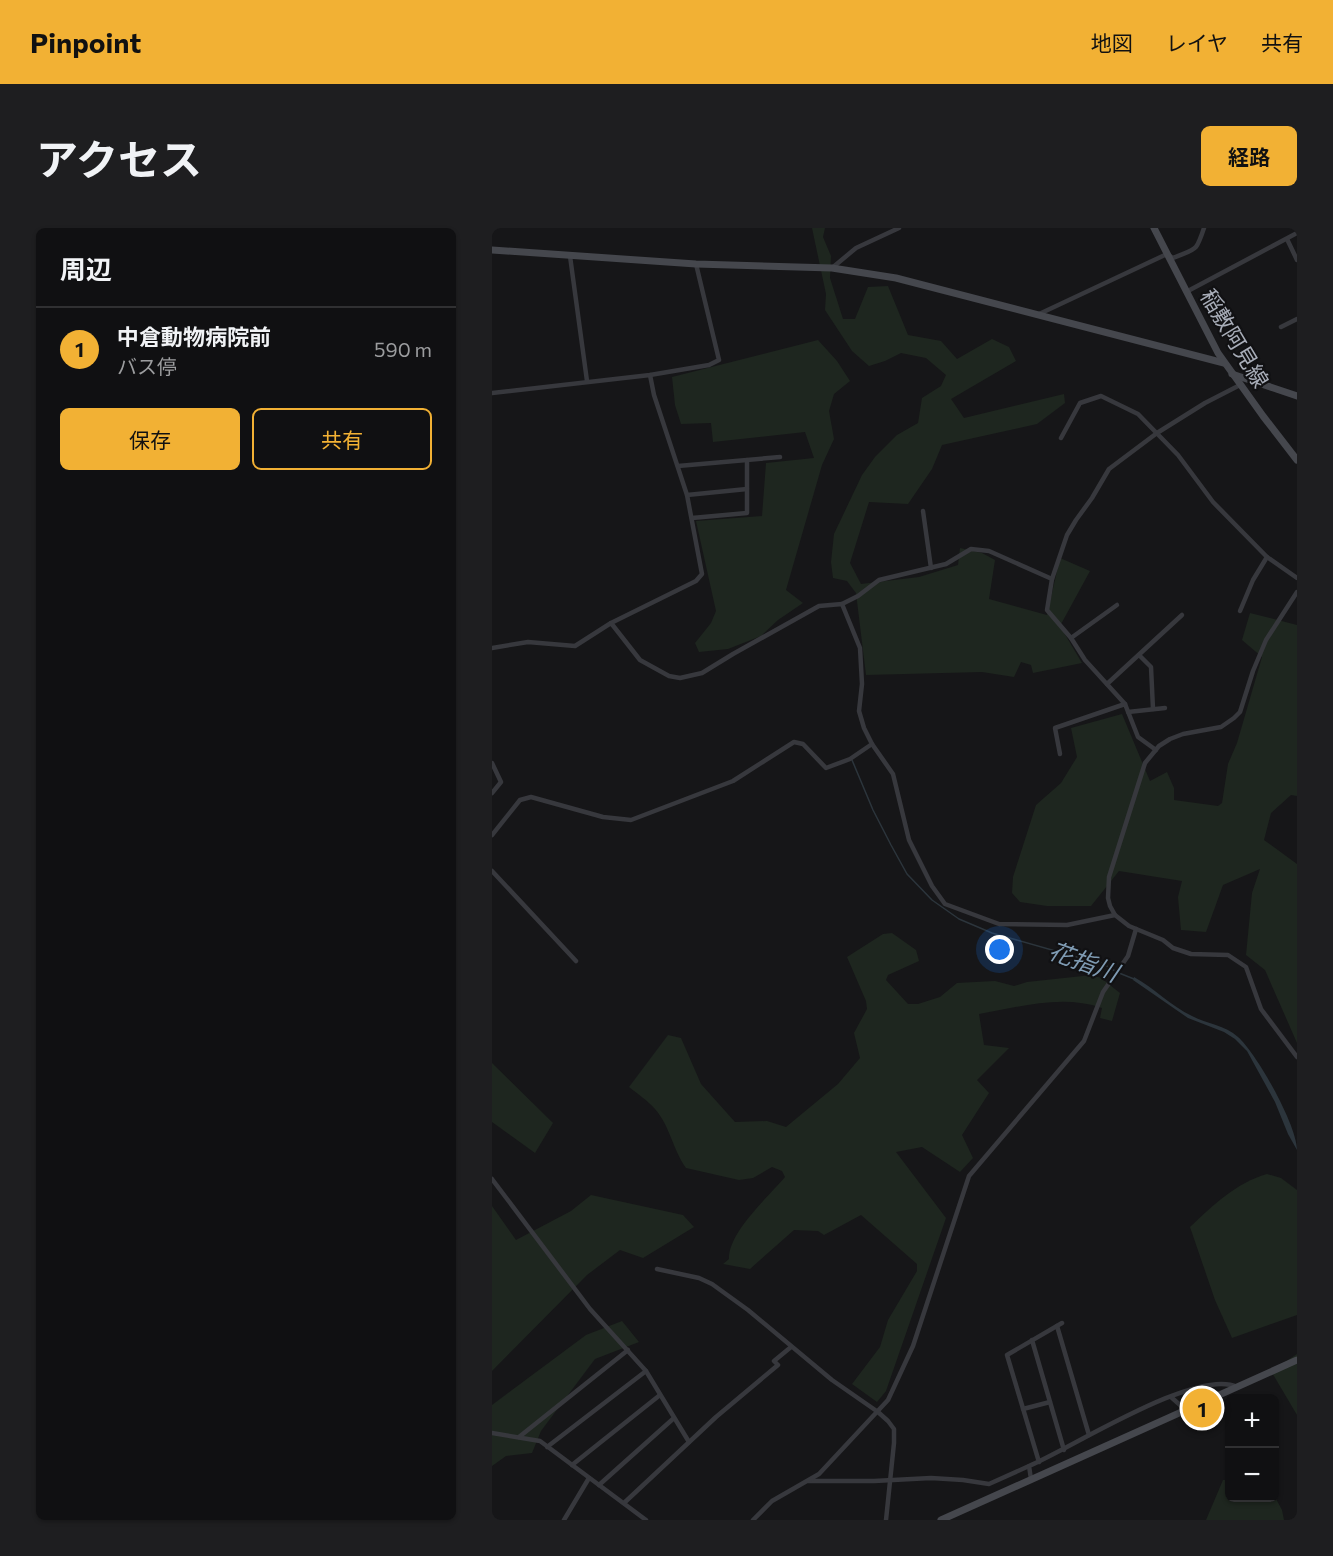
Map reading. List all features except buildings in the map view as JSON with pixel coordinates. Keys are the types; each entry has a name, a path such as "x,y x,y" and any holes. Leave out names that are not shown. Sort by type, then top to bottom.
{"street":[{"path":"832,268 856,248 899,228"},
{"name":"稲敷阿見線","path":"1154,228 1224,363 1297,460"},
{"path":"1038,315 1167,254 1173,258 1197,249 1204,228"},
{"path":"1186,292 1297,233"},
{"path":"1287,239 1297,260"},
{"path":"492,250 696,264 832,268 897,278 1224,363"},
{"path":"570,256 587,381"},
{"path":"492,393 650,375 709,366 719,360 696,264"},
{"path":"1281,327 1297,319"},
{"path":"1232,374 1297,396"},
{"path":"492,648 528,642 575,646 611,623 701,577 687,495 654,395 650,375"},
{"path":"1156,750 1138,737 1125,704 1085,660 1071,638 1047,610 1052,579 1067,535 1109,469 1205,403 1240,385"},
{"path":"1061,438 1080,403 1101,396 1138,414 1178,455 1213,502 1267,557 1297,578"},
{"path":"678,466 780,457"},
{"path":"692,518 747,513 747,460"},
{"path":"687,495 747,489"},
{"path":"923,511 932,568"},
{"path":"611,623 640,660 669,676 680,678 702,673 819,606 842,604 858,596 879,580 952,562 971,549 1004,556 1052,579"},
{"path":"1240,611 1253,580 1267,557"},
{"path":"1297,592 1266,640 1252,672 1240,711 1234,718 1221,727 1183,734 1170,739 1145,763 1109,877 1108,890 1110,906 1115,915 1129,926 1153,934 1173,948 1191,954 1228,955 1246,967 1261,1009 1297,1057"},
{"path":"842,604 860,648 862,684 859,711 864,729 893,774 909,840 932,886 945,904 999,924 1067,925 1115,915"},
{"path":"1071,638 1118,605"},
{"path":"1107,684 1182,615"},
{"path":"1139,655 1151,667 1153,709"},
{"path":"1060,754 1055,728 1125,704"},
{"path":"1128,712 1165,708"},
{"path":"492,835 520,800 531,797 603,817 631,820 733,781 794,742 803,744 826,768 850,759 872,744"},
{"path":"492,764 501,782 492,793"},
{"path":"492,871 576,961"},
{"path":"753,1520 772,1501 824,1470 888,1400 913,1346 969,1176 1084,1041 1103,992 1128,956 1136,928"},
{"path":"492,1179 590,1309 646,1371 689,1442"},
{"path":"657,1269 699,1278 712,1284 748,1310 832,1380 878,1412 894,1429 886,1520"},
{"path":"1039,1462 1007,1355 1060,1324 1089,1435"},
{"path":"1032,1340 1064,1450"},
{"path":"624,1503 733,1402 778,1365 774,1361 791,1347"},
{"path":"519,1437 628,1350"},
{"path":"941,1520 1297,1360"},
{"path":"547,1447 646,1371"},
{"path":"808,1481 931,1478 989,1484 1064,1450 1142,1407 1217,1384 1230,1384 1237,1387"},
{"path":"572,1466 660,1395"},
{"path":"1171,1397 1180,1405 1191,1408"},
{"path":"1023,1409 1050,1402"},
{"path":"598,1485 674,1418"},
{"path":"492,1433 540,1441 646,1520"},
{"path":"1029,1466 1031,1479"},
{"path":"564,1520 589,1478"}],"shaded area":[{"path":"812,228 825,228 823,237 831,256 830,278 843,319 855,319 868,287 888,286 908,335 941,341 957,359 992,339 1009,347 1016,361 951,399 964,418 1064,394 1065,403 1037,424 942,445 932,469 908,504 869,502 850,563 861,584 919,577 958,565 960,548 982,553 995,560 989,599 1047,615 1060,558 1090,571 1060,626 1082,663 1033,673 1031,665 1021,662 1014,677 982,672 866,675 856,593 847,581 833,578 831,562 834,534 862,475 875,457 897,435 918,423 922,398 941,386 946,375 926,358 901,353 869,366 852,351 825,310 826,294"},
{"path":"818,340 837,361 850,381 834,394 829,411 834,439 822,465 786,590 803,603 778,620 761,636 728,649 699,652 695,643 711,623 716,611 696,521 762,516 766,463 814,458 805,432 713,442 711,423 681,424 675,405 672,377"},
{"path":"1250,613 1297,625 1297,796 1291,795 1271,813 1264,840 1297,864 1297,1043 1265,970 1246,955 1252,893 1260,869 1223,885 1206,932 1181,930 1178,897 1182,881 1119,871 1091,906 1047,906 1020,902 1012,893 1013,877 1036,805 1061,783 1077,757 1071,728 1122,714 1150,781 1167,772 1174,788 1174,800 1218,806 1222,803 1228,764 1237,743 1262,657 1242,640"},
{"path":"892,933 916,950 919,961 888,975 886,980 908,1004 918,1004 940,997 957,983 995,981 1014,986 1027,982 1092,975 1101,978 1120,993 1112,1021 1100,1018 1102,1008 1072,1002 1025,1005 979,1014 984,1045 1009,1048 977,1080 989,1093 962,1135 973,1158 960,1172 922,1147 896,1152 946,1218 886,1391 877,1402 852,1384 880,1347 888,1320 917,1271 917,1264 861,1215 824,1235 818,1231 794,1230 750,1269 723,1264 729,1259 730,1249 742,1227 785,1177 782,1171 772,1167 753,1178 739,1180 686,1168 660,1116 649,1103 629,1087 668,1035 681,1038 701,1084 735,1122 767,1121 786,1127 838,1084 860,1058 854,1033 867,1009 866,1001 847,957 883,934"},
{"name":"花指川","path":"1134,977 1184,1012 1238,1037 1255,1058 1275,1090 1290,1124 1297,1150 1275,1102 1247,1051 1224,1032 1188,1018 1133,980"},
{"path":"492,1063 553,1123 535,1153 492,1122"},
{"path":"1267,1174 1281,1178 1297,1190 1297,1315 1232,1338 1215,1300 1190,1227 1235,1189"},
{"path":"591,1195 683,1215 694,1227 643,1258 620,1250 587,1275 492,1371 492,1206 516,1240 571,1211"},
{"path":"622,1321 639,1342 595,1359 541,1431 532,1453 506,1456 492,1466 492,1405 586,1335"},
{"path":"1297,1354 1297,1415 1271,1371"},
{"path":"1223,1480 1225,1480 1225,1502 1278,1502 1284,1520 1206,1520"}],"waterway":[{"name":"花指川","path":"852,760 873,810 907,874 932,900 959,919 992,933 1080,958 1095,959 1115,971"},
{"name":"花指川","path":"1119,973 1134,979"}],"place":[{"name":"中倉動物病院前","path":"1202,1408"}]}
